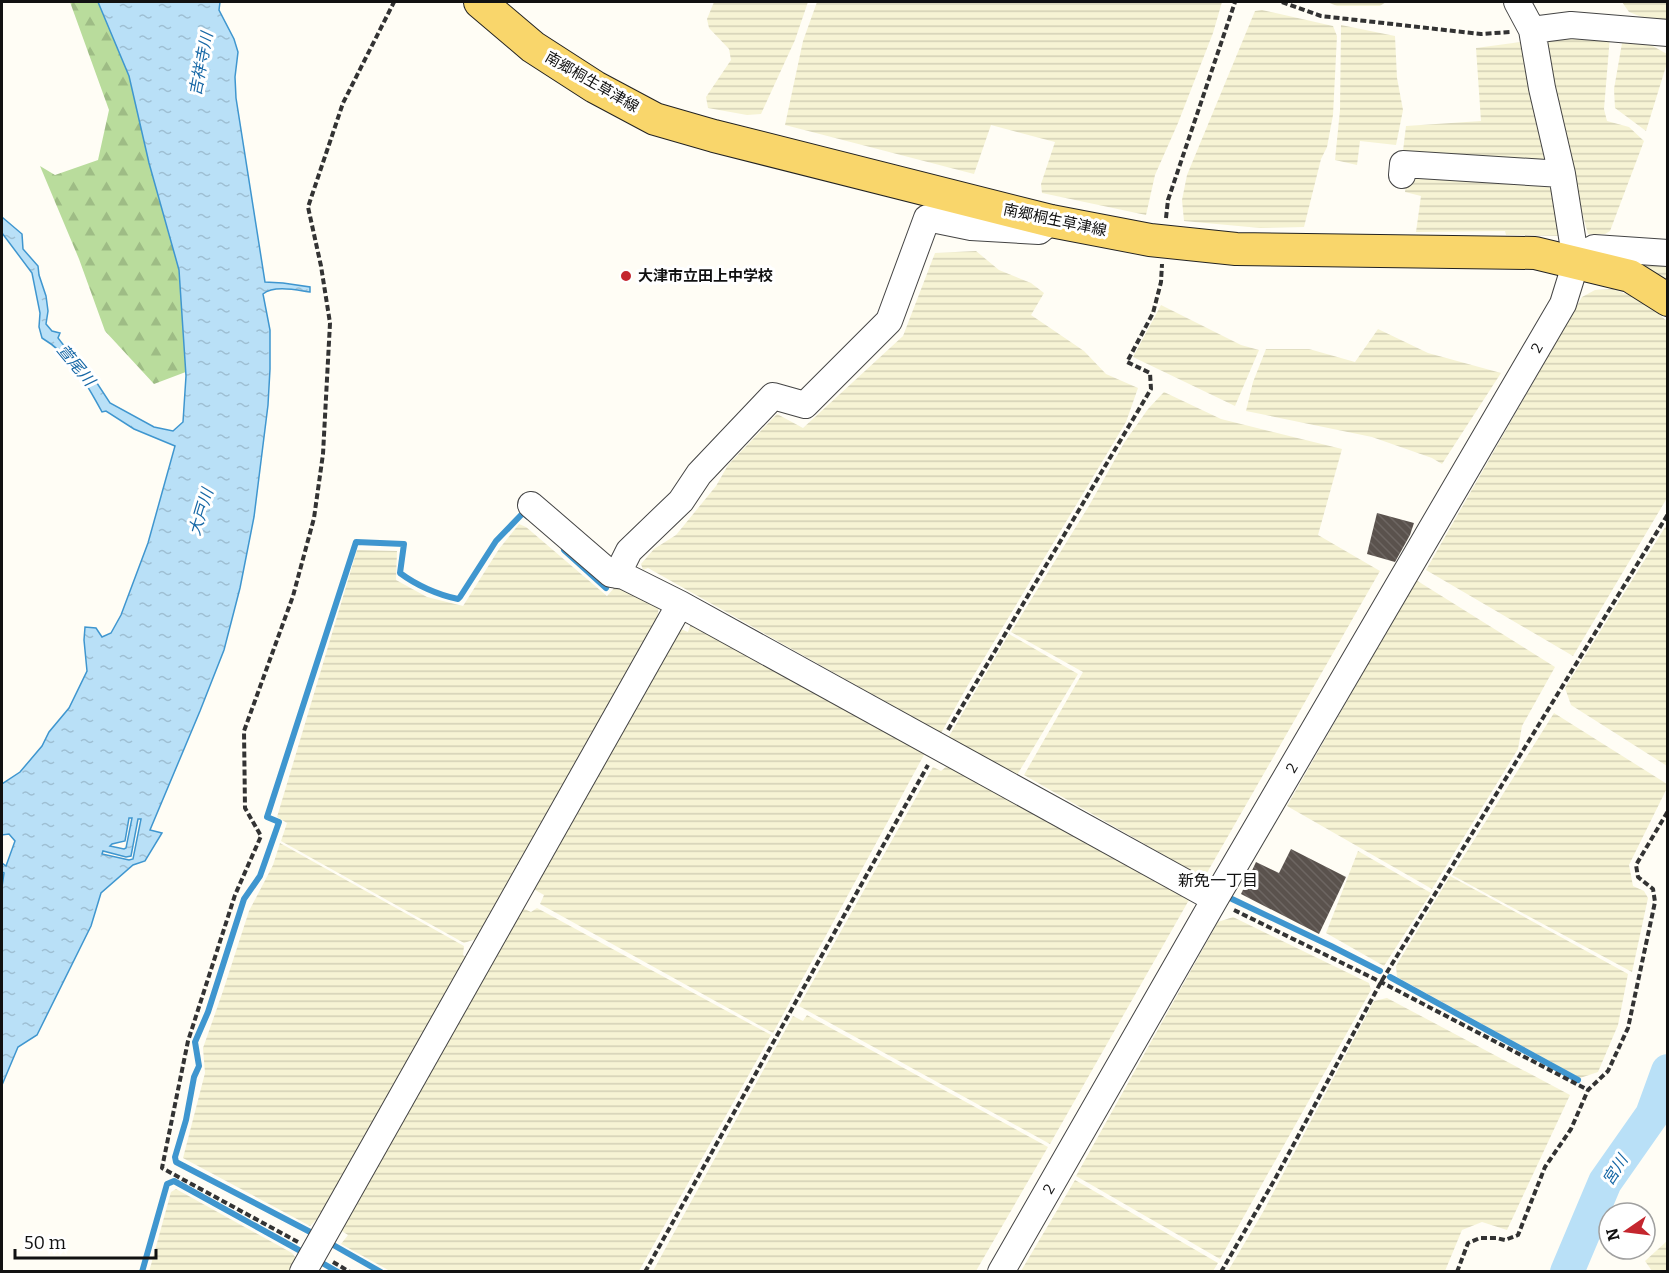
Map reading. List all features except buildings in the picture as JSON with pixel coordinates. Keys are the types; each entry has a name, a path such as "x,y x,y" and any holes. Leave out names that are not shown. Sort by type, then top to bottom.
{"main road":[{"name":"南郷桐生草津線","path":"480,2 532,47 595,87 655,119 1051,221 1164,242 1236,249 1536,253 1630,276 1668,300"}],"street":[{"path":"1517,2 1532,30 1542,88 1562,174 1576,262 1594,248 1668,253"},
{"path":"1532,30 1571,25 1662,37"},
{"path":"1402,175 1403,164 1562,174"},
{"path":"617,575 629,551 681,501 699,474 772,396 805,405 889,321 927,218 971,227 1039,231 1051,221"},
{"name":"2","path":"1001,1272 1215,899 1563,304 1576,262"},
{"path":"531,505 611,574 624,576 680,604 1215,899"},
{"path":"308,1262 680,604"}],"path":[{"path":"308,1262 162,1168 188,1041 236,895 261,836 245,808 244,731 293,596 314,518 323,454 330,323 308,207 343,103 394,2"},
{"path":"1164,242 1168,200 1235,2"},
{"path":"1282,2 1321,16 1383,24 1481,34 1532,30"},
{"path":"1221,1272 1275,1179 1381,982 1668,514"},
{"path":"1457,1272 1468,1244 1480,1238 1505,1240 1518,1235 1545,1167 1571,1129 1588,1090 1608,1071 1628,1028 1654,902 1653,888 1638,877 1636,865 1668,811"},
{"path":"1215,899 1240,914 1381,982 1588,1090"}],"shaded area":[{"path":"714,2 808,2 795,40 761,114 747,115 708,108 706,97 731,60 729,49 709,28 707,19"},
{"path":"817,2 1222,2 1213,33 1155,175 1146,215 1042,193 1041,184 1055,142 991,125 974,174 785,125 803,41"},
{"path":"1327,2 1386,2 1380,6 1337,6"},
{"path":"1622,2 1667,2 1667,21 1642,17 1629,12"},
{"path":"1262,10 1333,26 1337,36 1333,115 1327,147 1321,159 1304,227 1260,228 1184,221 1182,200 1187,175 1255,11"},
{"path":"1341,25 1395,36 1397,78 1403,110 1396,145 1360,141 1357,165 1335,160 1340,110"},
{"path":"1557,32 1610,36 1604,109 1607,121 1629,127 1644,141 1610,231 1605,234 1588,234 1561,138 1546,45"},
{"path":"1527,41 1549,164 1402,159 1406,126 1481,121 1476,48"},
{"path":"1622,43 1651,45 1667,54 1667,63 1646,131 1615,108 1614,89"},
{"path":"1407,175 1558,181 1562,236 1506,235 1505,231 1416,232 1421,196 1405,192"},
{"path":"976,251 999,270 1031,283 1044,293 1031,315 1084,351 1106,374 1138,388 1126,422 941,733 648,568 643,570 641,564 654,549 676,535 716,486 728,465 777,414 803,428 903,336 935,253"},
{"path":"1667,259 1667,281 1629,262"},
{"path":"1613,289 1642,300 1667,321 1667,498 1573,656 1426,570 1582,297 1595,290"},
{"path":"1161,305 1241,345 1259,350 1235,406 1133,357"},
{"path":"1378,329 1428,353 1501,373 1442,464 1432,458 1372,437 1246,411 1253,382 1266,349 1309,349 1355,362"},
{"path":"1164,392 1221,419 1342,449 1318,535 1380,571 1204,878 1024,775 1083,672 1011,632 1090,504 1124,443 1148,409"},
{"path":"519,524 526,527 607,596 615,587 629,589 659,606 657,620 482,937 464,943 281,841 287,823 277,817 357,550 397,551 396,580 427,597 463,606 499,549"},
{"path":"1667,524 1667,766 1571,705 1565,688"},
{"path":"1416,580 1555,667 1522,726 1518,749 1432,889 1287,806"},
{"path":"691,623 925,753 773,1033 540,904 544,895 530,887 676,627 688,632"},
{"path":"1009,634 1078,674 1017,775 948,738"},
{"path":"1554,713 1667,784 1629,865 1633,886 1644,891 1648,898 1632,972 1452,875"},
{"path":"948,765 1189,900 1050,1144 799,1006 933,767 941,771"},
{"path":"280,843 464,946 463,955 469,959 320,1223 316,1220 310,1226 183,1158 205,1073 203,1048 249,911 273,865"},
{"path":"1358,851 1431,893 1384,966 1326,933"},
{"path":"1450,876 1628,974 1618,1025 1598,1072 1580,1078 1397,977 1396,966"},
{"path":"520,907 531,912 537,908 771,1035 639,1271 390,1271 341,1244 348,1235 339,1229"},
{"path":"1233,917 1369,983 1371,990 1220,1259 1076,1176 1218,922"},
{"path":"1387,998 1570,1095 1507,1230 1482,1222 1462,1230 1445,1271 1228,1271 1263,1212 1374,1001"},
{"path":"807,1015 1048,1147 976,1271 653,1271 793,1016 803,1021"},
{"path":"1075,1180 1218,1263 1213,1271 1021,1271"},
{"path":"176,1189 292,1253 296,1258 293,1271 149,1272 171,1192"},
{"path":"1667,1241 1667,1271 1652,1271 1645,1261 1657,1261 1657,1250"}],"green space":[{"path":"70,2 103,2 133,72 184,269 191,370 154,384 105,331 79,259 40,166 55,175 98,160 109,110"}],"water":[{"path":"98,2 220,2 219,10 238,52 235,77 236,98 265,282 310,287 310,292 279,289 263,294 270,330 270,369 268,405 254,517 240,588 224,650 150,830 162,833 145,861 133,865 101,893 91,926 37,1035 18,1047 2,1085 2,887 4,873 2,863 6,866 15,841 9,834 2,835 2,784 20,772 69,708 87,671 85,627 96,628 102,637 111,633 121,615 148,543 175,446 134,429 106,411 102,412 70,362 53,345 42,338 39,327 40,313 32,273 2,233 2,217 22,234 23,249 38,266 46,296 48,311 46,324 52,331 60,333 58,338 65,347 91,370 91,374 110,403 154,427 173,431 183,422 186,376 179,270 149,163 129,76","holes":["129,818 132,818 126,848 110,846 125,841","138,819 141,819 133,859 102,854 103,851 126,857 131,856"]}],"waterway":[{"path":"316,1235 176,1162 175,1157 186,1120 194,1077 199,1066 195,1042 208,1012 244,899 260,876 279,822 267,817 356,542 404,544 400,573 428,589 458,599 496,541 523,513 528,517"},
{"path":"564,550 606,588"},
{"path":"1232,899 1380,971"},
{"path":"1390,977 1578,1080"},
{"name":"宮川","path":"1567,1272 1605,1182 1652,1115 1668,1071"},
{"path":"142,1272 167,1184 174,1181 306,1254"},
{"path":"328,1242 381,1272"},
{"path":"317,1260 338,1272"}],"place":[{"name":"大津市立田上中学校","path":"626,276"}],"district":[{"name":"新免一丁目","path":"1218,880"}],"water label":[{"name":"吉祥寺川","path":"201,64"},
{"name":"萱尾川","path":"76,365"},
{"name":"大戸川","path":"201,512"}]}
